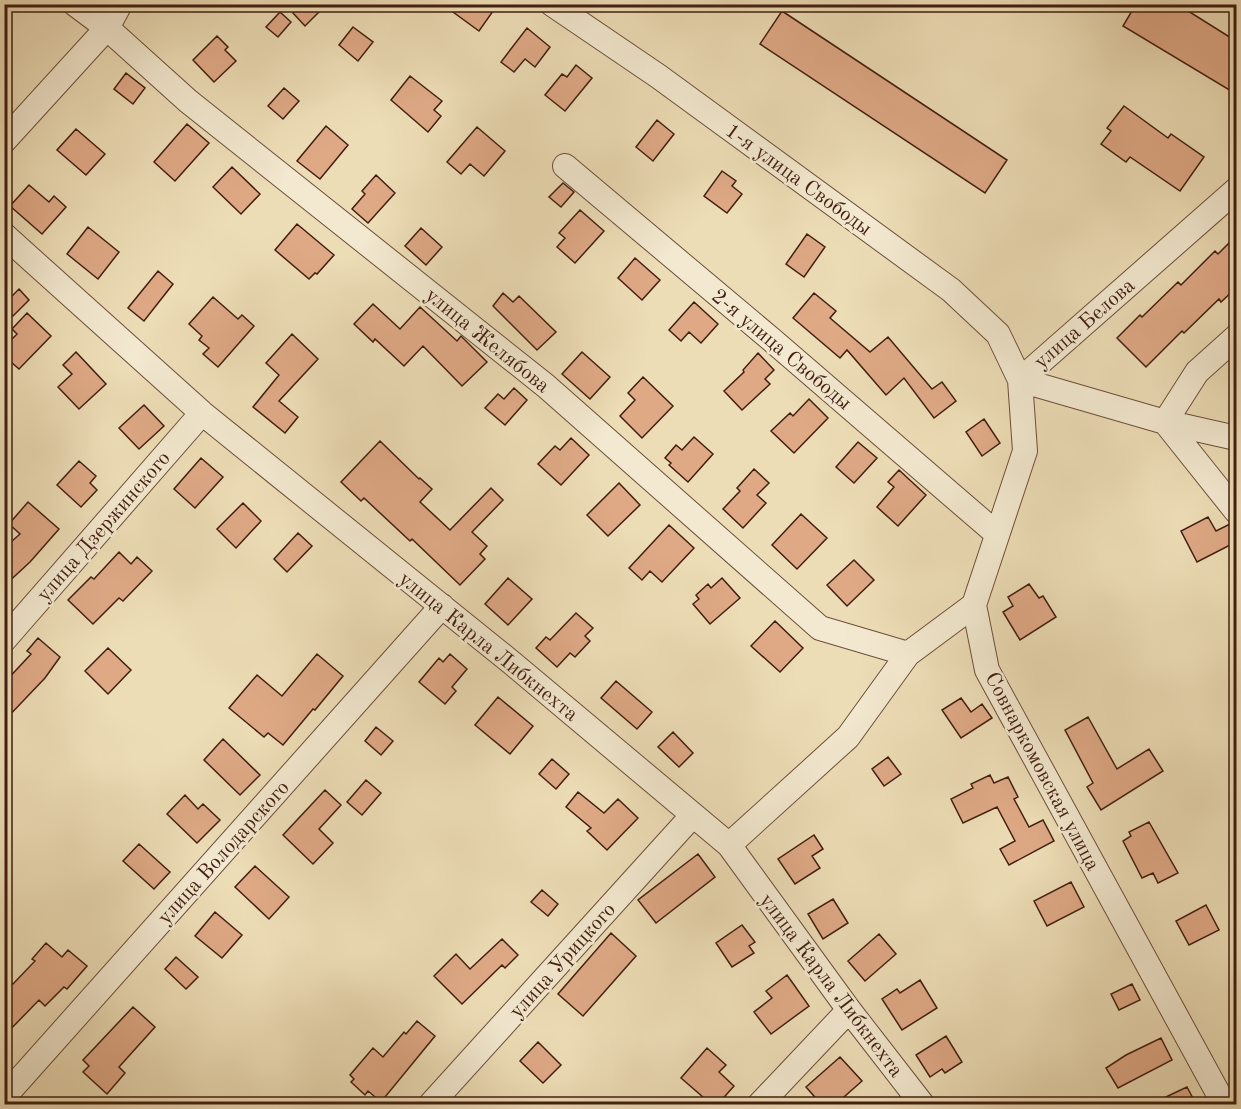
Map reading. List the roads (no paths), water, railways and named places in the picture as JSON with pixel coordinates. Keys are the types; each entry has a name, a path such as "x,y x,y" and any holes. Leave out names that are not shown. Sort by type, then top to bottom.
{"street":[{"name":"улица Желябова","path":"75,4 106,28 189,101 546,386 820,628 908,654"},
{"path":"4,141 106,28 120,4"},
{"name":"1-я улица Свободы","path":"552,4 658,76 951,290 998,334 1020,380"},
{"name":"2-я улица Свободы","path":"565,166 997,534"},
{"name":"улица Белова","path":"1020,380 1236,190"},
{"name":"улица Карла Либкнехта","path":"4,236 202,413 442,606 729,844 849,1010 922,1104"},
{"path":"1236,337 1197,372 1165,422 1236,511"},
{"name":"улица Белова","path":"1020,380 1165,422 1236,438"},
{"name":"Совнаркомовская улица","path":"1020,380 1025,451 974,605 987,670 1224,1104"},
{"name":"улица Дзержинского","path":"4,640 202,413"},
{"path":"729,844 848,737 908,654 974,605"},
{"name":"улица Володарского","path":"4,1097 442,606"},
{"name":"улица Урицкого","path":"431,1104 693,815"},
{"path":"760,1104 849,1010"}]}
